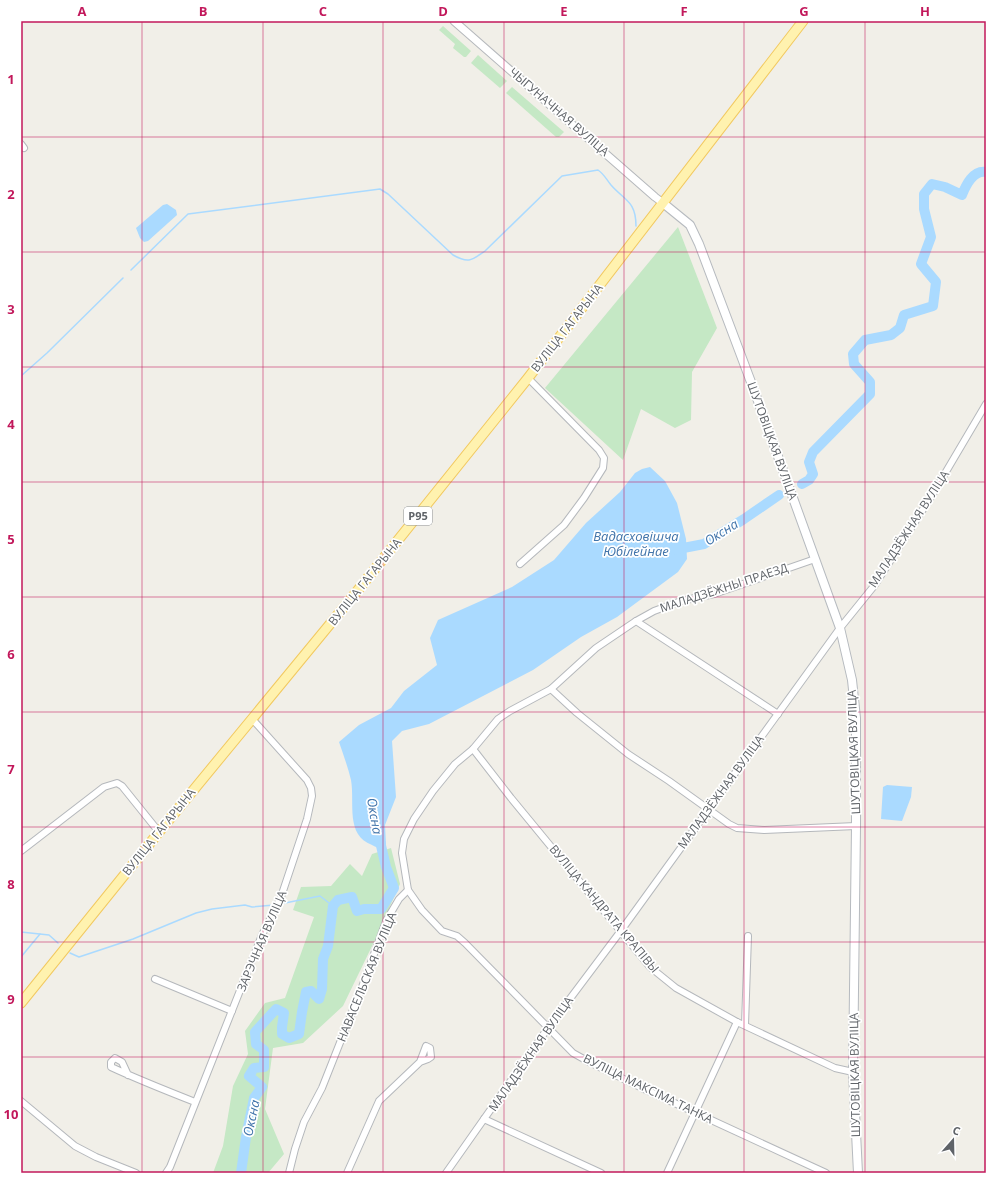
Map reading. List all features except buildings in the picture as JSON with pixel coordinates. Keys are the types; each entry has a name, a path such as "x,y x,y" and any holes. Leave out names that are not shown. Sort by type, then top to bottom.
{"main road":[{"name":"ВУЛІЦА ГАГАРЫНА","path":"21,1003 159,832 253,720 528,378 803,21"},
{"name":"ШУТОВІЦКАЯ ВУЛІЦА","path":"663,203 690,225 699,244 754,390 840,628 848,658 855,699 856,725 852,1072 858,1173"}],"street":[{"name":"ЧЫГУНАЧНАЯ ВУЛІЦА","path":"454,21 663,203"},
{"path":"520,564 564,525 584,498 603,468 604,458 599,450 528,378"},
{"name":"МАЛАДЗЁЖНАЯ ВУЛІЦА","path":"446,1173 548,1028 620,932 840,628 874,586 934,492 986,404"},
{"name":"МАЛАДЗЁЖНЫ ПРАЕЗД","path":"551,689 596,648 654,610 681,601 714,594 815,559"},
{"path":"636,621 778,714"},
{"path":"408,890 402,853 404,839 414,819 433,791 456,764 473,749 498,719 510,710 551,689 577,713 628,754 669,781 708,810 737,828 764,830 856,826"},
{"name":"ЗАРЭЧНАЯ ВУЛІЦА","path":"166,1173 170,1167 262,935 282,897 307,819 312,796 311,788 307,780 253,720"},
{"name":"ВУЛІЦА КАНДРАТА КРАПІВЫ","path":"473,749 620,932 650,967 662,978 676,988 745,1026 835,1068 852,1072"},
{"path":"21,851 104,787 117,783 122,786 159,832"},
{"name":"ВУЛІЦА МАКСІМА ТАНКА","path":"408,890 422,910 442,931 457,936 465,943 573,1053 597,1066 826,1173"},
{"name":"НАВАСЕЛЬСКАЯ ВУЛІЦА","path":"289,1173 304,1122 325,1081 386,921 399,899 408,890"},
{"path":"745,1026 748,936"},
{"path":"155,978 232,1011"},
{"path":"667,1173 737,1022"},
{"path":"347,1173 379,1101 420,1062"},
{"path":"128,1075 195,1102"},
{"path":"21,1101 75,1146 96,1157 136,1173"},
{"path":"484,1119 601,1173"}],"green space":[{"path":"443,26 471,51 466,57 453,48 455,44 439,30"},
{"path":"478,55 507,81 500,88 471,63"},
{"path":"512,87 564,132 559,137 556,137 506,93"},
{"path":"678,227 717,328 692,372 691,420 675,428 641,409 623,460 545,388"},
{"path":"391,848 400,884 343,1006 303,1043 273,1048 265,1109 284,1154 268,1173 213,1173 223,1146 233,1086 248,1054 245,1031 265,1003 285,998 314,917 293,910 301,887 331,886 350,864 362,876 372,854"}],"water":[{"path":"167,204 176,210 177,215 148,241 144,242 140,238 136,228 163,205"},
{"name":"Вадасховішча Юбілейнае","path":"650,467 665,481 677,503 686,539 687,559 678,572 617,617 581,637 533,670 429,724 402,731 392,741 396,797 385,825 386,844 384,848 379,848 364,840 358,834 355,826 353,817 351,780 339,742 359,725 391,708 404,691 437,665 430,638 438,620 512,587 554,560 586,523 620,492 635,473"},
{"path":"887,785 912,787 911,797 902,821 881,819 883,787"}],"waterway":[{"path":"131,270 188,214 380,189 388,194 453,255 458,258 470,260 485,251 562,176 598,170 632,206 636,218 636,226"},
{"name":"Оксна","path":"802,484 809,480 813,474 809,462 813,452 870,394 870,382 854,364 853,354 865,340 891,335 900,328 904,315 933,306 936,282 921,264 931,237 924,209 924,194 932,184 945,187 962,195 968,183 977,173 986,172"},
{"path":"21,376 47,353 123,278"},
{"name":"Оксна","path":"673,550 704,544 779,495"},
{"name":"Оксна","path":"241,1173 246,1137 254,1098 262,1087 249,1076 254,1068 264,1067 264,1050 256,1044 255,1032 276,1009 284,1013 282,1034 289,1038 299,1034 306,992 311,991 319,999 322,989 323,959 328,946 333,906 338,900 352,897 357,911 364,909 381,909 394,888 386,867 379,837"},
{"path":"280,904 320,896 333,906"},
{"path":"70,953 79,957 133,939 196,913 212,909 245,905 252,907 274,905"},
{"path":"21,932 49,935 58,943"},
{"path":"21,957 40,934"}]}
